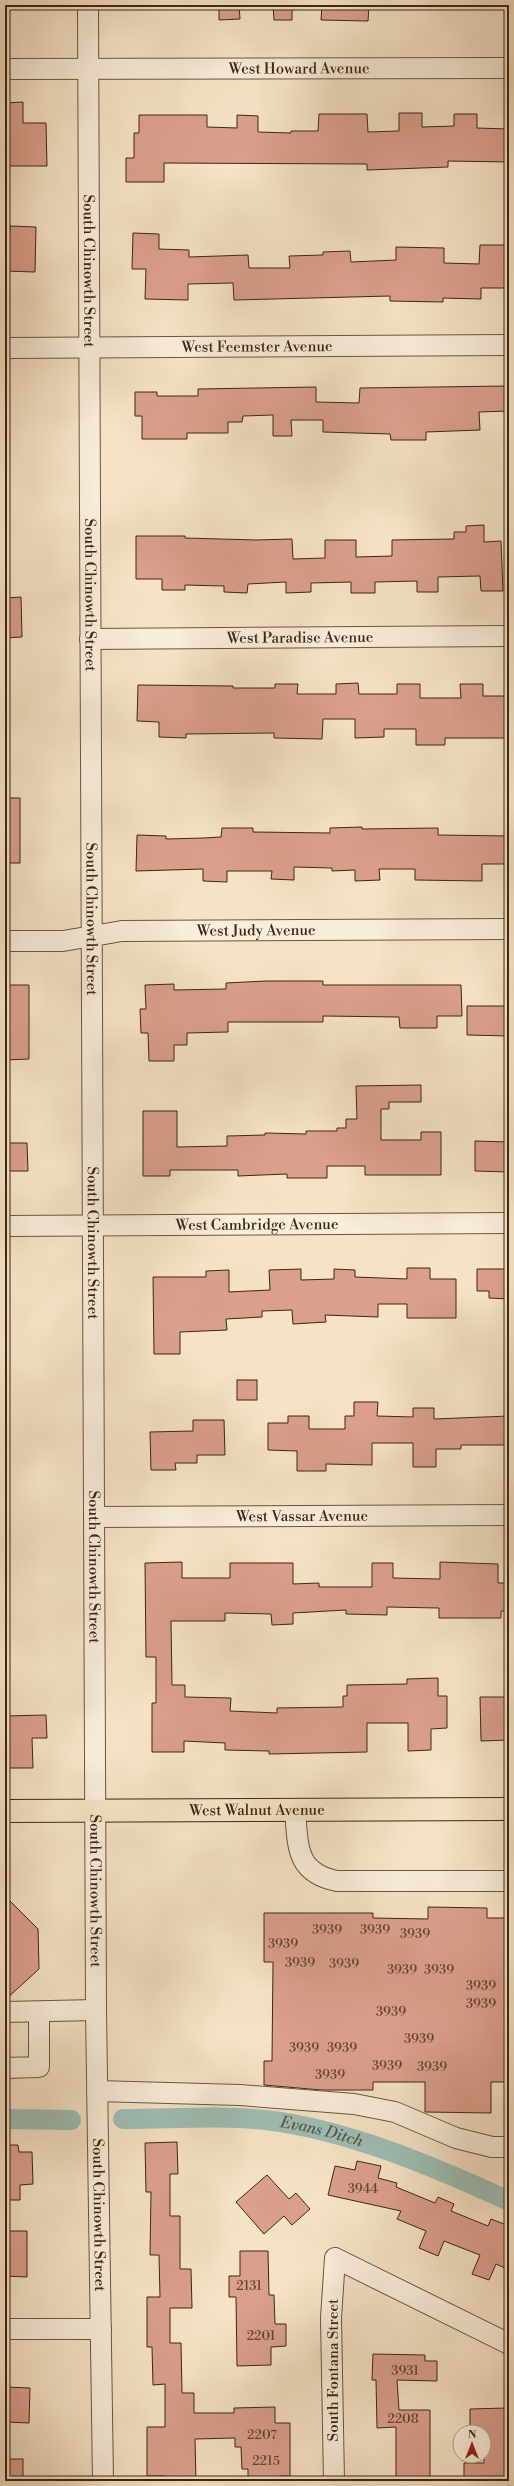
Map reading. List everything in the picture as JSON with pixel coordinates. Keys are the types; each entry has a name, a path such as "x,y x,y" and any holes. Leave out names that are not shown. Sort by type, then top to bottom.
{"main road":[{"name":"West Walnut Avenue","path":"5,1811 509,1808"}],"street":[{"name":"South Chinowth Street","path":"88,5 88,347 94,1226 96,2010 103,2481"},
{"name":"West Howard Avenue","path":"5,69 509,68"},
{"name":"West Feemster Avenue","path":"5,348 509,345"},
{"name":"West Paradise Avenue","path":"90,639 509,636"},
{"name":"West Judy Avenue","path":"5,941 63,941 122,931 509,929"},
{"name":"West Cambridge Avenue","path":"5,1226 509,1224"},
{"name":"West Vassar Avenue","path":"94,1517 509,1515"},
{"path":"295,1809 297,1838 303,1859 312,1872 322,1878 337,1881 509,1880"},
{"path":"5,2012 96,2010"},
{"path":"5,2068 39,2067 38,2012"},
{"path":"97,2091 240,2095 354,2104 395,2112 456,2138 492,2146 509,2147"},
{"name":"South Fontana Street","path":"334,2481 331,2318 335,2258 509,2344"},
{"path":"5,2329 101,2329"}],"building":[{"path":"219,5 239,5 240,19 219,20"},
{"path":"273,5 292,5 292,20 274,20"},
{"path":"322,5 369,5 368,21 321,20"},
{"path":"23,102 23,123 46,123 47,166 5,166 5,103"},
{"path":"399,113 422,113 422,127 454,126 454,114 477,114 477,128 509,129 509,162 448,161 448,167 367,170 367,164 164,163 164,182 126,182 126,158 134,158 134,133 139,133 139,115 207,115 207,127 237,128 237,115 258,116 258,132 291,133 291,131 318,131 319,114 367,114 368,132 399,131"},
{"path":"10,226 36,227 35,272 5,271 5,245 9,246"},
{"path":"133,233 159,234 159,249 189,250 189,257 248,255 249,268 290,268 289,256 323,255 323,252 350,251 351,262 396,260 396,247 444,248 444,263 479,264 480,245 506,245 505,288 481,288 481,299 443,298 443,302 390,301 390,296 234,300 233,283 188,284 188,300 145,299 146,269 132,269"},
{"path":"507,386 508,411 479,412 480,430 426,432 426,440 391,440 390,434 323,432 323,420 291,420 292,436 273,436 273,415 243,416 242,422 228,422 228,433 187,433 187,439 142,439 142,416 135,416 135,392 157,392 157,396 198,396 198,389 316,387 316,402 359,403 360,388"},
{"path":"484,525 484,542 501,541 503,591 481,591 480,576 438,577 438,592 417,592 417,581 375,582 375,593 351,593 351,582 311,583 311,592 286,593 286,582 248,584 247,593 224,592 224,586 185,585 185,590 162,590 162,579 136,579 136,536 185,536 185,538 256,540 292,539 293,559 325,558 325,540 356,540 356,557 392,556 392,540 454,539 454,532 466,532 466,526"},
{"path":"21,597 22,637 5,638 5,598"},
{"path":"358,683 359,694 397,694 397,684 420,684 420,698 461,698 460,684 483,684 483,696 507,696 508,738 445,738 445,745 416,745 416,729 384,729 384,737 355,738 355,719 323,719 322,739 274,738 274,733 186,734 186,738 159,737 159,722 137,721 138,685 275,688 275,684 298,684 297,694 336,694 336,684"},
{"path":"5,798 20,798 20,863 5,863"},
{"path":"362,827 362,829 438,828 438,835 509,836 509,864 482,864 482,881 415,880 415,869 379,869 380,880 355,881 355,870 332,871 332,868 294,867 294,880 271,879 272,871 227,871 227,882 203,881 203,869 136,871 137,835 166,836 166,839 204,838 221,837 222,828 253,828 253,832 330,833 330,828"},
{"path":"323,981 323,985 461,985 462,1016 437,1016 437,1028 400,1028 399,1017 323,1016 323,1022 228,1022 228,1032 187,1033 187,1045 174,1045 174,1061 149,1061 148,1033 141,1033 140,1009 146,1009 145,985 174,984 174,990 226,989 226,983"},
{"path":"5,985 29,985 29,1059 5,1060"},
{"path":"467,1006 509,1006 509,1036 467,1035"},
{"path":"421,1085 421,1102 389,1102 389,1109 381,1109 381,1140 421,1140 421,1132 441,1132 441,1175 365,1175 365,1166 327,1166 327,1178 287,1178 287,1174 238,1176 238,1170 170,1170 170,1176 143,1176 143,1111 177,1111 177,1147 227,1146 227,1136 265,1135 265,1133 306,1134 306,1131 337,1131 337,1128 346,1128 346,1119 357,1119 356,1086"},
{"path":"475,1141 509,1142 509,1172 475,1171"},
{"path":"5,1143 27,1143 28,1171 5,1171"},
{"path":"407,1268 430,1268 430,1279 456,1279 456,1318 407,1318 407,1304 378,1304 378,1317 325,1315 326,1322 293,1324 292,1310 262,1311 262,1317 226,1319 227,1330 180,1332 180,1354 154,1354 153,1277 206,1277 206,1271 229,1270 229,1292 270,1290 269,1270 301,1269 301,1280 334,1279 334,1269 355,1270 355,1277 407,1279"},
{"path":"477,1269 509,1269 509,1299 489,1298 489,1291 477,1291"},
{"path":"237,1380 257,1380 257,1400 237,1400"},
{"path":"354,1402 378,1402 377,1416 413,1417 413,1408 434,1408 434,1419 509,1416 509,1445 461,1445 461,1449 436,1449 436,1467 413,1467 413,1443 372,1443 372,1465 326,1464 326,1471 297,1471 297,1451 268,1450 268,1423 288,1423 288,1416 309,1416 309,1429 345,1429 345,1416 354,1416"},
{"path":"193,1420 224,1420 225,1455 197,1455 197,1463 175,1463 176,1470 151,1470 150,1432 193,1431"},
{"path":"182,1562 182,1578 230,1578 230,1563 293,1563 293,1584 319,1583 319,1587 372,1587 372,1563 393,1563 393,1578 440,1579 440,1562 498,1564 498,1583 509,1583 509,1611 501,1611 501,1618 439,1618 439,1608 387,1607 387,1615 346,1614 346,1610 293,1613 293,1624 272,1625 271,1614 225,1613 225,1621 171,1621 172,1685 185,1685 185,1697 231,1698 230,1711 277,1713 277,1708 343,1707 343,1696 347,1696 347,1685 407,1684 407,1679 438,1678 438,1696 447,1696 447,1728 431,1729 431,1750 408,1751 408,1723 367,1723 367,1752 269,1754 269,1751 225,1750 225,1743 184,1741 184,1752 152,1752 152,1703 156,1703 156,1657 146,1657 145,1563"},
{"path":"480,1697 509,1697 509,1740 481,1741"},
{"path":"46,1715 47,1738 32,1738 33,1768 5,1768 5,1716"},
{"path":"5,1896 38,1929 39,1969 5,2000"},
{"path":"428,1907 487,1908 487,1918 509,1918 509,2082 491,2082 491,2113 425,2112 425,2082 373,2082 373,2090 321,2090 264,2085 264,2061 272,2061 273,1962 264,1962 264,1913 373,1913 373,1918 428,1919"},
{"path":"177,2142 178,2174 170,2174 170,2216 180,2216 180,2269 191,2269 192,2308 170,2308 170,2343 181,2343 182,2393 194,2393 194,2413 234,2413 234,2408 275,2407 275,2423 290,2423 290,2476 280,2476 280,2481 248,2481 248,2469 242,2469 241,2447 235,2447 235,2438 195,2439 196,2481 166,2481 165,2476 147,2476 147,2427 165,2427 165,2384 153,2385 152,2347 147,2347 147,2297 160,2297 159,2255 150,2255 151,2192 146,2192 145,2143"},
{"path":"5,2145 18,2145 19,2152 32,2152 33,2184 20,2185 20,2200 5,2200"},
{"path":"357,2161 381,2166 378,2178 397,2183 396,2187 435,2203 438,2197 454,2204 451,2211 488,2226 491,2219 509,2226 509,2270 496,2264 489,2280 472,2274 480,2255 444,2241 438,2256 419,2248 426,2231 397,2219 401,2211 328,2195 335,2166 355,2170"},
{"path":"267,2175 289,2199 296,2193 310,2209 292,2225 284,2216 264,2234 236,2202"},
{"path":"5,2231 27,2231 27,2277 5,2276"},
{"path":"240,2251 268,2251 269,2295 274,2295 275,2324 286,2324 286,2346 271,2347 271,2365 237,2366 236,2297 229,2297 229,2276 240,2276"},
{"path":"373,2354 425,2355 425,2361 437,2361 437,2381 397,2380 399,2410 430,2410 430,2481 396,2481 396,2427 377,2428 376,2380 372,2380"},
{"path":"5,2387 30,2388 29,2423 5,2422"},
{"path":"507,2408 506,2456 509,2456 509,2478 496,2478 497,2481 464,2481 464,2464 492,2464 492,2424 470,2424 470,2409"},
{"path":"5,2459 23,2459 23,2481 5,2481"}],"waterway":[{"name":"Evans Ditch","path":"123,2119 230,2118 265,2120 296,2125 327,2132 390,2151 451,2175 509,2201"},
{"name":"Evans Ditch","path":"5,2119 71,2120"}]}
